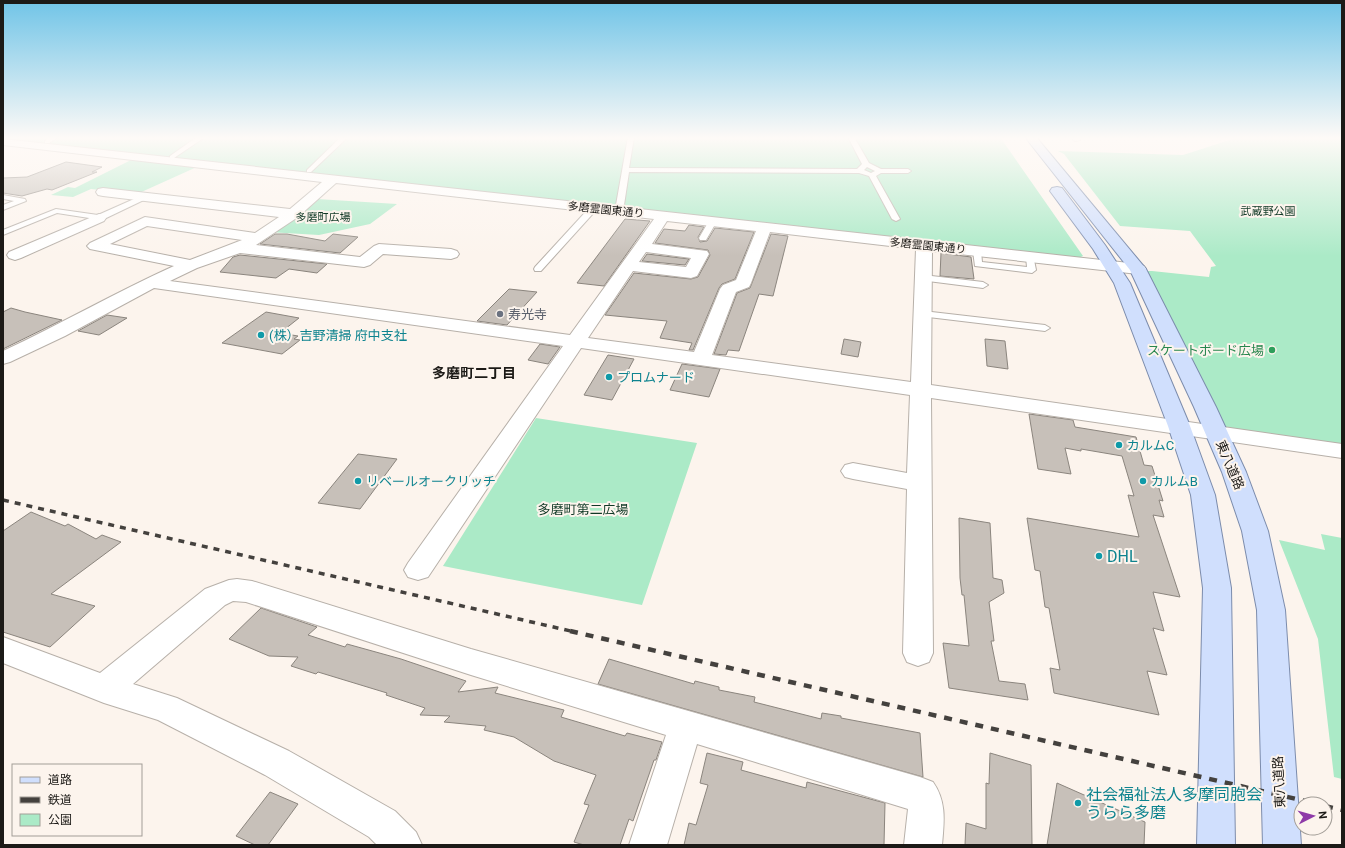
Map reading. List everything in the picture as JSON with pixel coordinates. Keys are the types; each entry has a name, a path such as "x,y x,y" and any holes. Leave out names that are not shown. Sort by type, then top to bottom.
{"main road":[{"path":"1046,177 1122,283 1178,426 1203,495 1217,588 1216,845"},
{"name":"東八道路","path":"1062,177 1138,269 1216,432 1242,492 1255,531 1271,610 1282,845"}],"street":[{"name":"多磨霊園東通り","path":"311,177 1138,269"},
{"path":"3,358 58,332 151,283 191,265 239,248 258,238 293,214 333,179"},
{"path":"103,192 293,214"},
{"path":"418,570 663,216"},
{"path":"15,255 99,218"},
{"path":"191,265 95,246 144,221 258,238"},
{"path":"701,359 729,289 743,283 765,227"},
{"path":"918,653 918,483 924,245"},
{"path":"629,266 691,273 701,254 642,247"},
{"path":"239,248 364,262 379,249 451,254"},
{"path":"151,283 1178,426 1342,451"},
{"path":"853,471 918,483"},
{"path":"104,689 215,597 226,591 238,589 252,592 471,662 920,795 925,803 926,811 923,845"},
{"path":"3,650 104,689 166,708 277,763 382,824 403,845"},
{"path":"648,845 686,726"}],"lane":[{"path":"620,205 625,177"},
{"path":"872,177 896,219"},
{"path":"3,197 22,201 3,208"},
{"path":"3,233 56,211 99,218 146,197"},
{"path":"538,269 594,208"},
{"path":"702,238 713,222"},
{"path":"923,278 984,285"},
{"path":"923,314 1045,328"}],"green space":[{"path":"98,177 176,177 137,194 91,189 73,197 51,195 68,187 75,188"},
{"path":"333,177 1028,177 1083,256 1076,259"},
{"name":"武蔵野公園","path":"1082,177 1342,177 1342,450 1219,428 1144,271 1209,277 1211,267 1216,266 1190,231 1120,226"},
{"name":"多磨町広場","path":"317,199 397,204 370,224 319,235 268,232"},
{"name":"多磨町第二広場","path":"536,418 697,443 642,605 443,566"},
{"path":"1321,534 1342,538 1342,779 1334,777 1318,639 1279,540 1325,550"}],"building":[{"path":"86,177 52,190 47,189 22,196 3,193 3,178"},
{"path":"625,219 650,221 604,286 577,283"},
{"path":"689,225 704,227 698,237 700,242 707,241 715,228 754,232 735,279 722,284 719,288 693,350 689,350 692,343 660,338 667,321 605,315 634,273 691,279 698,277 710,255 708,250 655,243 664,229 685,231"},
{"path":"275,234 287,234 325,241 333,234 358,237 340,253 260,244"},
{"path":"771,234 788,236 773,296 759,294 739,351 728,350 726,355 714,354 737,293 750,288"},
{"path":"941,253 971,257 974,279 940,276"},
{"path":"647,254 689,259 685,265 642,261"},
{"path":"240,255 327,264 317,273 289,269 276,278 220,272 233,257"},
{"path":"509,289 537,292 507,325 477,321"},
{"path":"11,308 62,320 3,349 3,312"},
{"name":"(株）吉野清掃 府中支社","path":"266,312 299,318 280,333 298,336 294,339 300,340 282,354 222,343"},
{"path":"107,315 127,318 99,335 78,331"},
{"path":"844,339 861,342 858,357 841,354"},
{"path":"985,339 1005,341 1008,369 987,366"},
{"path":"540,344 560,347 548,364 528,360"},
{"name":"プロムナード","path":"608,355 634,359 612,400 584,395"},
{"path":"682,364 720,369 709,397 670,390"},
{"path":"1029,414 1073,420 1075,427 1136,437 1144,465 1152,466 1163,501 1159,500 1164,517 1153,515 1180,597 1153,592 1164,631 1153,628 1167,675 1147,671 1159,715 1054,693 1050,668 1060,670 1049,608 1045,607 1040,571 1035,570 1027,518 1139,537 1128,495 1134,496 1122,456 1081,449 1081,451 1065,448 1071,474 1038,469"},
{"name":"リベールオークリッチ","path":"358,454 397,459 360,509 318,503"},
{"path":"31,512 65,526 68,524 96,539 102,535 121,542 51,594 95,606 50,647 3,632 3,531"},
{"path":"959,518 990,523 993,578 1002,580 1004,593 989,602 994,641 991,641 999,681 1025,684 1028,700 949,688 943,643 969,646 964,595 962,595 960,578"},
{"path":"261,608 317,627 308,635 345,647 347,644 401,659 466,681 458,692 498,687 495,693 564,710 561,717 625,736 627,733 662,742 656,760 654,760 633,821 629,819 620,845 584,845 574,842 589,805 584,804 596,775 554,761 514,737 484,730 486,726 444,722 450,716 420,715 425,708 386,695 387,693 318,672 316,674 291,666 298,657 269,656 229,639"},
{"path":"609,659 694,684 695,681 719,687 719,690 755,697 754,702 821,719 822,713 920,733 923,777 598,684"},
{"path":"707,753 743,762 741,770 806,788 807,782 885,803 884,845 684,845 689,823 696,825 708,785 700,783"},
{"path":"990,753 1031,765 1032,845 965,845 966,823 986,829 986,783 989,784"},
{"name":"社会福祉法人多摩同胞会 うらら多磨","path":"1057,783 1145,822 1144,845 1047,845"},
{"path":"270,792 298,804 268,845 255,845 236,836"}],"railway":[{"path":"3,500 575,632"},
{"path":"570,631 1293,798"},
{"path":"1333,808 1342,810"}],"place":[{"name":"寿光寺","path":"500,314"},
{"name":"(株）吉野清掃 府中支社","path":"261,335"},
{"name":"スケートボード広場","path":"1272,350"},
{"name":"プロムナード","path":"609,377"},
{"name":"カルムC","path":"1119,445"},
{"name":"リベールオークリッチ","path":"358,481"},
{"name":"カルムB","path":"1143,481"},
{"name":"DHL","path":"1099,556"},
{"name":"社会福祉法人多摩同胞会 うらら多磨","path":"1078,803"}],"district":[{"name":"多磨町二丁目","path":"474,373"}]}
